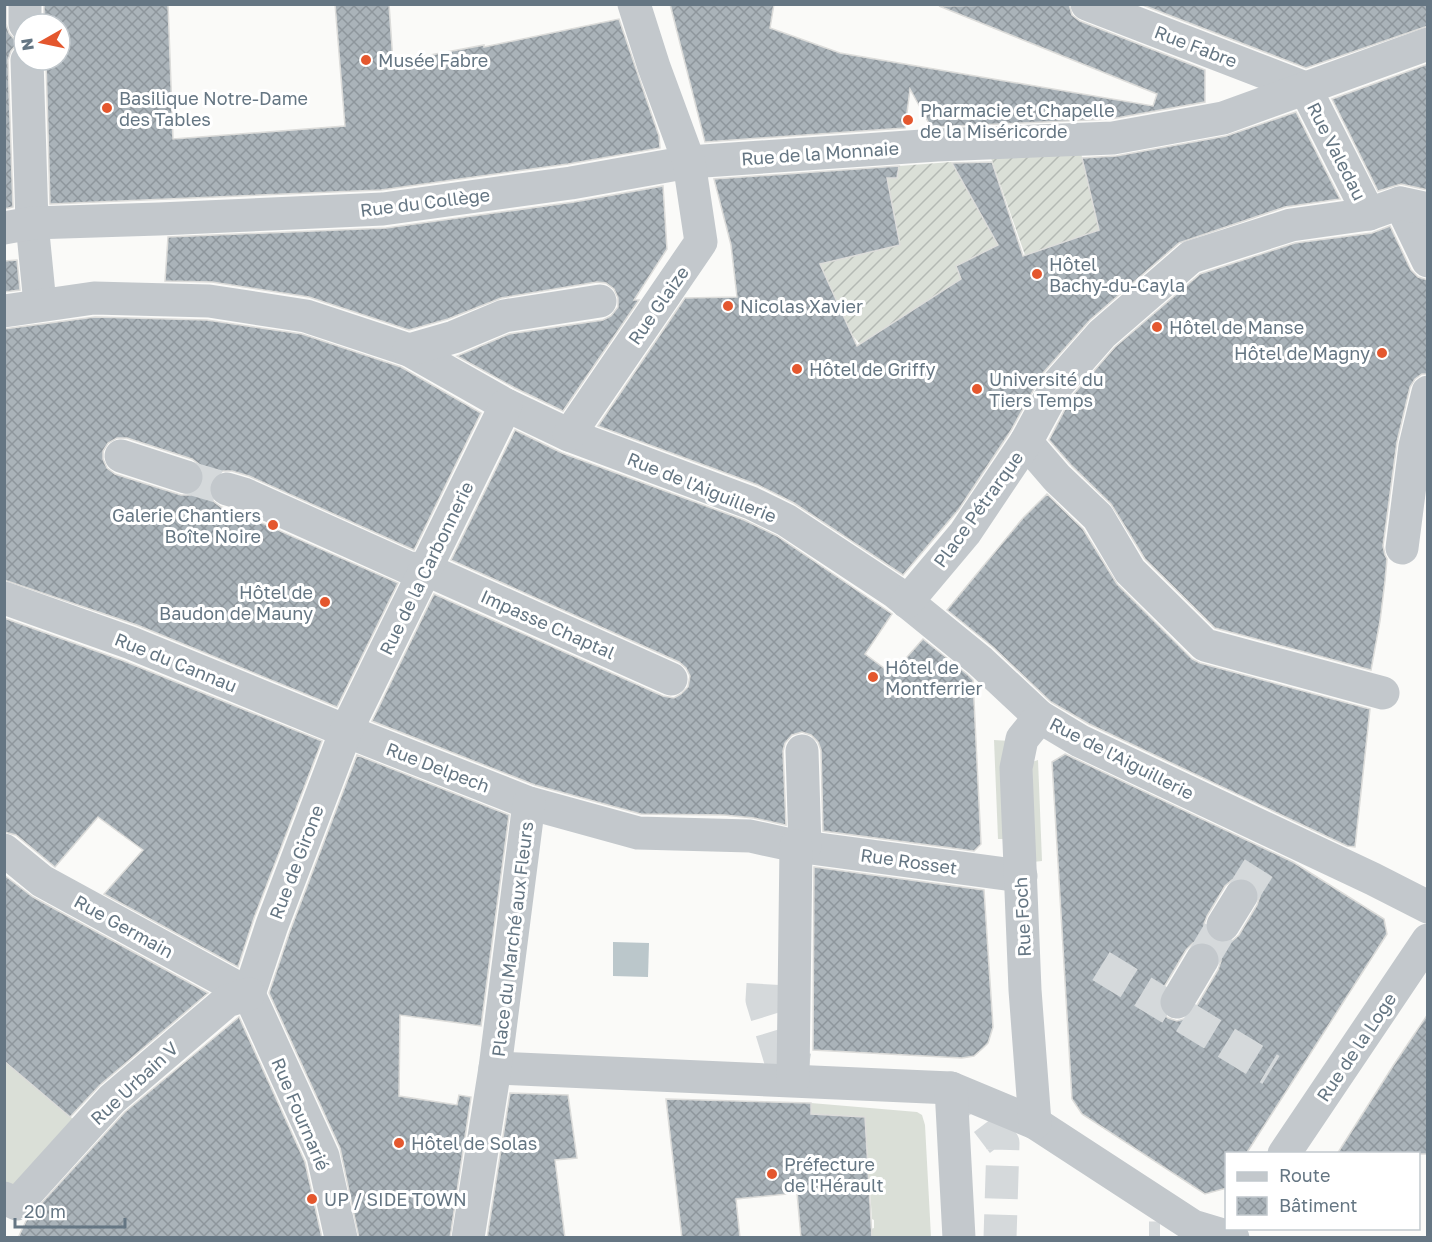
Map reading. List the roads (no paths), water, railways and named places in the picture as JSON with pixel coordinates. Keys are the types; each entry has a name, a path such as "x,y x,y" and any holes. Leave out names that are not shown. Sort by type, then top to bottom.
{"street":[{"name":"Rue Glaize","path":"569,435 701,242 689,162 654,67 634,4"},
{"name":"Rue Fabre","path":"1087,4 1305,88"},
{"name":"Rue de la Monnaie","path":"689,162 937,145 1113,138 1223,118 1428,44"},
{"path":"26,72 18,225 40,304"},
{"name":"Rue Valedau","path":"1305,88 1369,214"},
{"name":"Rue du Collège","path":"18,225 383,209 571,183 689,162"},
{"path":"1414,206 1428,261"},
{"name":"Place Pétrarque","path":"907,602 965,533 1026,442 1057,385 1102,334 1191,257 1292,225 1414,206"},
{"name":"Rue de l'Aiguillerie","path":"4,311 94,298 209,301 306,316 409,350 506,405 569,435 751,503 795,526 895,592 980,661 1040,717 1273,845 1428,907"},
{"path":"409,350 454,337 504,316 600,300"},
{"path":"1402,548 1414,446 1428,392"},
{"name":"Rue de la Carbonnerie","path":"346,731 506,405"},
{"path":"1026,442 1057,478 1098,517 1130,571 1205,645 1383,693"},
{"path":"121,456 186,477"},
{"name":"Impasse Chaptal","path":"227,489 244,494 409,568 425,570 671,679"},
{"name":"Rue du Cannau","path":"4,598 131,643 346,731"},
{"name":"Rue Foch","path":"1035,1123 1025,990 1016,768 1022,739 1040,717"},
{"name":"Rue Delpech","path":"346,731 529,803"},
{"name":"Rue de Girone","path":"249,994 272,925 346,731"},
{"path":"793,1080 802,751"},
{"name":"Place du Marché aux Fleurs","path":"800,847 750,836 638,833 529,803 495,1068 951,1088 1035,1123 1190,1232 1232,1234"},
{"name":"Rue Rosset","path":"800,847 1021,876"},
{"name":"Rue Germain","path":"4,850 42,881 249,994"},
{"path":"1223,925 1241,896"},
{"name":"Rue de la Loge","path":"1285,1152 1428,940"},
{"path":"1177,1002 1202,960"},
{"name":"Rue Urbain V","path":"4,1198 17,1204 112,1099 227,1001 249,994"},
{"name":"Rue Fournarié","path":"249,994 323,1156 341,1238"},
{"path":"468,1238 495,1068"},
{"path":"951,1088 959,1238"}],"tunnel":[{"path":"186,477 227,489"},
{"path":"1241,896 1267,855"},
{"path":"1202,960 1223,925"},
{"path":"1101,966 1271,1070"},
{"path":"763,984 762,1000 782,1065 808,1070"},
{"path":"952,1090 968,1097 1003,1143 1000,1238"},
{"path":"1149,1238 1160,1238"}],"place":[{"name":"Musée Fabre","path":"366,60"},
{"name":"Basilique Notre-Dame des Tables","path":"107,108"},
{"name":"Pharmacie et Chapelle de la Miséricorde","path":"908,120"},
{"name":"Hôtel Bachy-du-Cayla","path":"1037,274"},
{"name":"Nicolas Xavier","path":"728,306"},
{"name":"Hôtel de Manse","path":"1157,327"},
{"name":"Hôtel de Magny","path":"1382,353"},
{"name":"Hôtel de Griffy","path":"797,369"},
{"name":"Université du Tiers Temps","path":"977,389"},
{"name":"Galerie Chantiers Boîte Noire","path":"273,525"},
{"name":"Hôtel de Baudon de Mauny","path":"325,602"},
{"name":"Hôtel de Montferrier","path":"873,677"},
{"name":"Hôtel de Solas","path":"399,1143"},
{"name":"Préfecture de l'Hérault","path":"772,1174"},
{"name":"UP / SIDE TOWN","path":"312,1199"}]}
